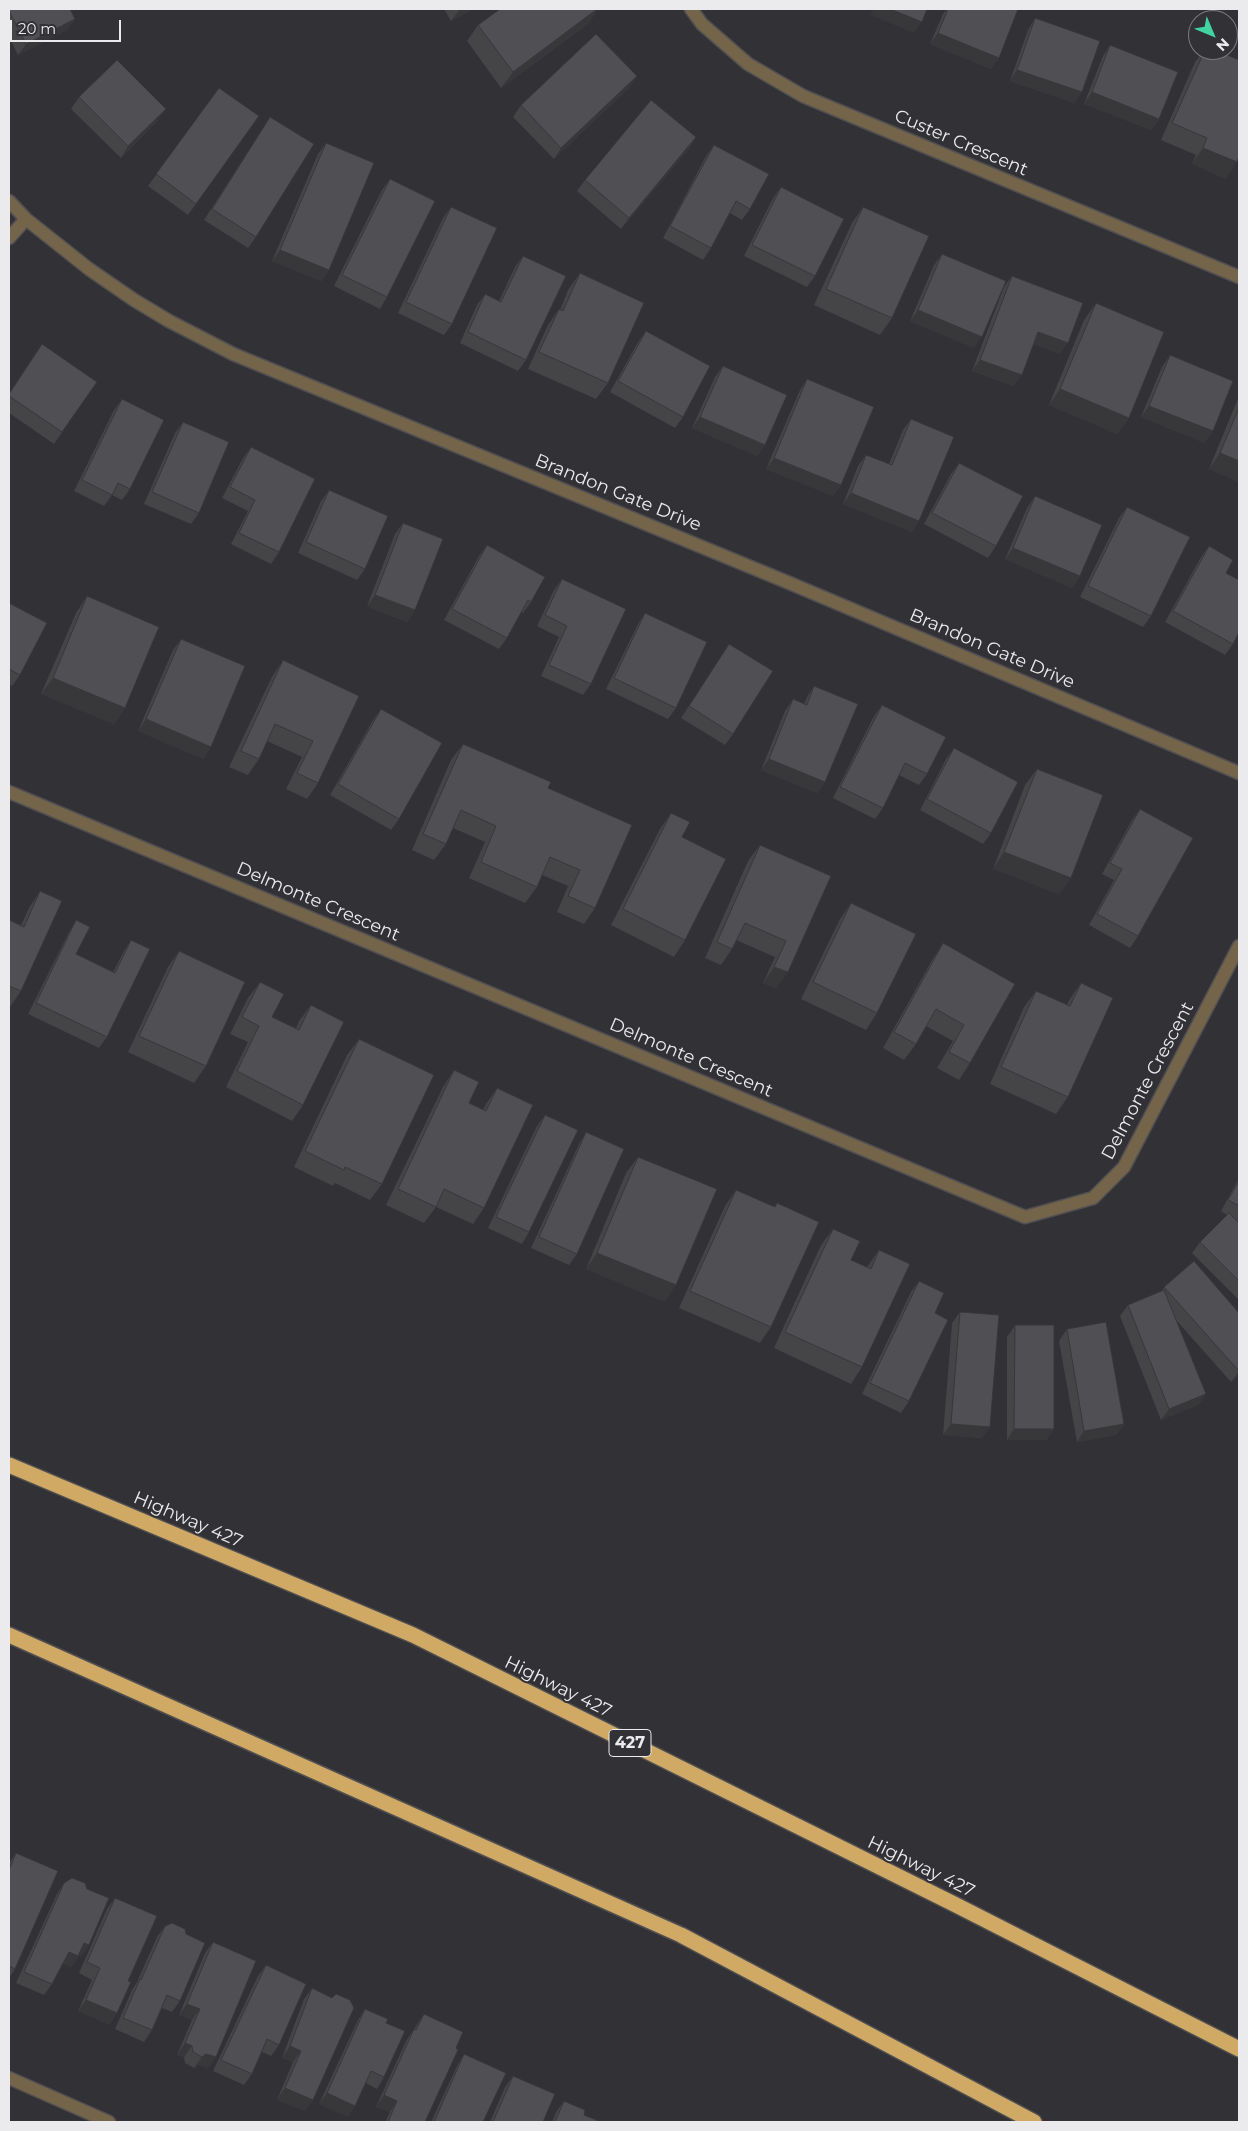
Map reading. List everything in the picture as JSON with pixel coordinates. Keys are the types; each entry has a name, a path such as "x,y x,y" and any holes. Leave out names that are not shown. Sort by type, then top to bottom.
{"highway":[{"name":"Highway 427","path":"9,1465 413,1635 954,1904 1239,2049"},
{"path":"9,1635 681,1935 1034,2122"}],"street":[{"name":"Custer Crescent","path":"691,9 702,24 748,64 803,96 1239,278"},
{"name":"Brandon Gate Drive","path":"9,202 26,219 89,269 134,300 169,321 233,354 787,582 1239,773"},
{"path":"9,238 26,219"},
{"name":"Delmonte Crescent","path":"9,792 1025,1217 1092,1198 1124,1167 1239,946"},
{"path":"9,2078 109,2122"}],"building":[{"path":"9,9 70,9 75,19 26,44"},
{"path":"500,9 597,9 513,72 478,25"},
{"path":"890,9 927,9 922,22"},
{"path":"948,9 1018,9 999,58 938,33"},
{"path":"1035,18 1100,41 1082,92 1017,70"},
{"path":"596,34 637,76 561,148 521,105"},
{"path":"1110,45 1178,72 1159,119 1092,92"},
{"path":"117,60 166,109 128,146 79,97"},
{"path":"1200,60 1239,60 1239,157 1237,162 1203,148 1207,138 1172,123"},
{"path":"219,88 259,116 196,204 156,174"},
{"path":"651,100 696,137 629,218 585,180"},
{"path":"270,117 314,144 256,237 212,209"},
{"path":"326,143 374,163 329,270 280,250"},
{"path":"714,145 769,174 750,209 736,201 711,248 670,226"},
{"path":"390,179 435,201 387,297 342,275"},
{"path":"781,187 844,219 815,276 752,245"},
{"path":"451,207 497,228 452,324 406,302"},
{"path":"863,207 929,236 892,318 826,289"},
{"path":"942,254 1006,281 982,337 918,310"},
{"path":"523,256 566,276 526,360 468,332 485,294 501,302"},
{"path":"580,273 644,303 608,383 539,352 559,309 563,311"},
{"path":"1012,276 1083,303 1068,343 1038,332 1022,375 980,360"},
{"path":"1096,303 1164,332 1129,418 1060,389"},
{"path":"646,331 710,366 683,417 618,381"},
{"path":"42,344 97,382 62,432 9,396"},
{"path":"1170,355 1233,381 1213,431 1149,406"},
{"path":"723,366 787,395 765,445 700,417"},
{"path":"807,379 874,407 841,485 774,458"},
{"path":"122,399 164,420 130,489 118,483 112,495 82,480"},
{"path":"1239,408 1239,461 1220,453"},
{"path":"911,419 954,437 919,521 851,493 866,455 892,465"},
{"path":"183,422 229,442 199,513 152,492"},
{"path":"251,447 315,479 279,552 239,533 255,500 230,487"},
{"path":"959,463 1023,496 996,546 932,513"},
{"path":"329,490 388,516 365,569 306,542"},
{"path":"1035,496 1102,525 1080,576 1013,548"},
{"path":"1127,507 1190,537 1151,616 1088,586"},
{"path":"403,523 443,539 415,610 375,595"},
{"path":"487,545 545,577 531,602 528,600 507,638 452,609"},
{"path":"1209,546 1233,560 1226,573 1239,580 1239,632 1233,644 1173,611"},
{"path":"562,579 626,609 591,684 549,665 567,626 545,615"},
{"path":"87,596 159,627 125,708 53,678"},
{"path":"9,603 47,623 20,675 9,669"},
{"path":"645,613 707,642 676,708 614,678"},
{"path":"181,639 245,666 211,747 146,719"},
{"path":"729,644 773,671 733,734 689,706"},
{"path":"283,660 359,696 318,783 297,773 313,741 275,724 259,759 241,751"},
{"path":"814,686 858,704 825,782 769,759 793,699 807,705"},
{"path":"882,705 946,737 927,774 905,763 883,808 840,787"},
{"path":"381,709 442,743 399,819 338,784"},
{"path":"463,744 551,782 548,788 632,825 595,908 568,896 580,870 550,857 537,887 481,862 496,826 461,810 446,844 423,834"},
{"path":"954,748 1018,782 991,833 927,799"},
{"path":"1037,769 1103,795 1071,878 1004,852"},
{"path":"1140,809 1193,838 1138,936 1097,914 1122,869 1110,863"},
{"path":"671,813 690,822 682,837 726,859 685,940 623,909"},
{"path":"760,845 831,876 788,972 774,967 786,941 745,923 732,949 717,942"},
{"path":"40,891 62,901 21,991 9,986 9,920 24,927"},
{"path":"851,903 916,934 877,1013 813,982"},
{"path":"76,920 90,927 76,954 115,973 131,940 150,949 107,1037 36,1003"},
{"path":"943,943 1015,984 970,1063 949,1052 964,1025 936,1009 916,1044 894,1032"},
{"path":"179,951 245,982 206,1066 139,1036"},
{"path":"260,982 284,994 272,1017 299,1030 311,1005 344,1022 303,1105 237,1071 259,1026 242,1017"},
{"path":"1081,983 1113,998 1068,1097 1001,1067 1036,991 1070,1006"},
{"path":"359,1039 434,1075 382,1184 345,1167 344,1170 305,1151"},
{"path":"454,1070 479,1082 469,1103 486,1111 497,1088 533,1105 484,1208 444,1189 436,1207 398,1189"},
{"path":"545,1115 578,1130 529,1232 496,1217"},
{"path":"586,1132 624,1149 577,1254 539,1237"},
{"path":"638,1157 717,1189 676,1285 597,1253"},
{"path":"1239,1181 1239,1206 1228,1200"},
{"path":"736,1190 775,1207 777,1203 819,1222 771,1327 690,1291"},
{"path":"1229,1213 1239,1223 1239,1281 1200,1242"},
{"path":"833,1229 860,1241 851,1260 871,1269 879,1250 910,1264 862,1367 785,1332"},
{"path":"1194,1261 1239,1313 1239,1371 1164,1287"},
{"path":"919,1281 944,1293 935,1313 948,1320 909,1401 870,1383"},
{"path":"1164,1290 1206,1394 1169,1409 1128,1305"},
{"path":"960,1312 999,1315 990,1427 951,1424"},
{"path":"1106,1322 1124,1424 1084,1431 1067,1329"},
{"path":"1015,1325 1054,1325 1054,1429 1014,1429"},
{"path":"16,1853 58,1871 15,1969 9,1966 9,1870"},
{"path":"72,1878 85,1883 87,1889 109,1898 89,1945 84,1943 78,1956 69,1952 52,1984 24,1972 64,1883"},
{"path":"115,1898 157,1916 128,1981 131,1982 117,2013 86,2000 100,1968 87,1962"},
{"path":"172,1923 185,1929 186,1934 205,1943 180,2001 167,1995 152,2030 123,2018 165,1926"},
{"path":"213,1942 256,1961 216,2057 206,2054 202,2057 193,2052 192,2046 185,2043 200,2009 187,2004"},
{"path":"266,1965 306,1984 279,2045 267,2039 252,2074 221,2060"},
{"path":"312,1988 332,1998 336,1994 350,2000 354,2008 313,2100 285,2088 301,2051 290,2046"},
{"path":"365,2009 388,2019 386,2023 405,2031 384,2077 371,2071 355,2106 327,2093"},
{"path":"424,2014 463,2032 456,2048 458,2050 425,2122 388,2122 397,2101 384,2095 414,2029 416,2030"},
{"path":"464,2054 506,2073 483,2122 434,2122"},
{"path":"513,2076 555,2094 543,2122 493,2122"},
{"path":"564,2101 585,2110 584,2115 601,2122 555,2122"}]}
